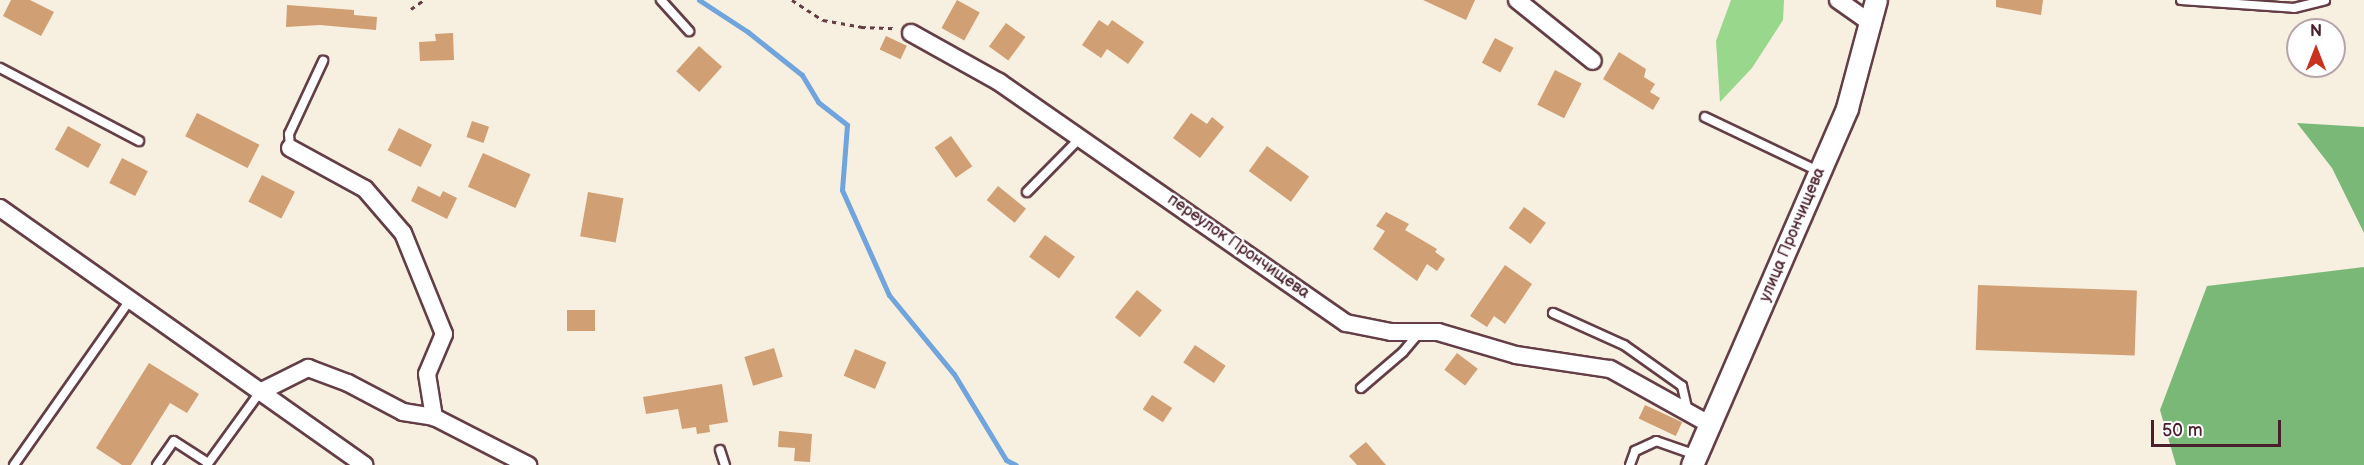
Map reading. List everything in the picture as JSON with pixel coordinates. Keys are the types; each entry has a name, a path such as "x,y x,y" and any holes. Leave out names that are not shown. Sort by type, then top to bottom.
{"street":[{"path":"1517,0 1593,61"},
{"path":"1838,0 1872,24"},
{"name":"улица Прончищева","path":"1694,460 1847,108 1872,24 1876,0"},
{"name":"переулок Прончищева","path":"911,33 999,82 1346,323 1391,332 1438,332 1516,355 1610,369 1711,425"},
{"path":"290,148 364,189 403,233 444,333 427,374 434,417"},
{"path":"0,208 364,465"},
{"path":"260,392 308,369 348,383 403,412 434,417 528,465"}],"lane":[{"path":"661,0 689,31"},
{"path":"2181,0 2294,8 2325,0"},
{"path":"290,148 290,134 323,61"},
{"path":"0,68 139,141"},
{"path":"1705,117 1820,172"},
{"path":"1027,192 1081,137"},
{"path":"14,465 130,300"},
{"path":"1553,313 1624,345 1682,386 1688,412"},
{"path":"1360,388 1403,352 1420,332"},
{"path":"157,465 174,441 207,464 260,392"},
{"path":"1630,465 1635,451 1656,441 1694,460"},
{"path":"720,450 725,465"}],"path":[{"path":"411,9 424,0"},
{"path":"792,0 823,20 861,27 897,28 911,33"}],"green space":[{"path":"1731,0 1784,0 1783,20 1752,68 1720,102 1716,41"},
{"path":"2297,123 2364,127 2364,233 2332,168"},
{"path":"2364,267 2364,465 2176,465 2160,410 2207,286"}],"building":[{"path":"11,0 30,0 54,12 41,36 3,16"},
{"path":"957,0 980,13 964,41 941,28"},
{"path":"1423,0 1475,0 1466,20"},
{"path":"1996,0 2043,0 2041,15 1996,7"},
{"path":"287,5 354,10 354,15 377,17 376,30 320,25 286,27"},
{"path":"1099,20 1108,26 1112,20 1144,42 1128,64 1107,49 1101,58 1082,45"},
{"path":"1006,23 1025,37 1008,61 989,46"},
{"path":"453,33 454,60 420,61 419,42 436,41 435,34"},
{"path":"886,36 907,46 901,59 880,50"},
{"path":"1495,38 1514,48 1500,73 1482,63"},
{"path":"699,46 722,67 699,92 676,71"},
{"path":"1619,52 1646,69 1644,77 1655,84 1650,92 1660,98 1653,110 1603,79"},
{"path":"1555,70 1582,84 1564,118 1537,105"},
{"path":"197,113 259,145 248,168 185,136"},
{"path":"1191,113 1207,124 1212,117 1224,127 1200,158 1173,138"},
{"path":"472,121 489,127 483,143 466,137"},
{"path":"68,126 101,144 88,168 55,150"},
{"path":"399,128 432,145 421,167 388,150"},
{"path":"951,136 972,166 956,178 935,147"},
{"path":"1267,146 1309,177 1291,202 1249,171"},
{"path":"483,153 531,174 515,208 468,187"},
{"path":"122,158 148,171 135,196 109,183"},
{"path":"262,175 295,192 281,219 248,202"},
{"path":"418,186 440,197 443,191 457,198 447,219 411,201"},
{"path":"998,186 1026,209 1015,223 987,200"},
{"path":"588,192 623,198 616,243 580,236"},
{"path":"1524,207 1546,223 1531,244 1509,228"},
{"path":"1386,212 1409,224 1405,230 1437,249 1435,252 1445,259 1437,271 1427,264 1417,281 1373,249 1385,231 1376,226"},
{"path":"1045,235 1075,257 1059,279 1029,257"},
{"path":"1505,265 1532,284 1505,324 1494,316 1487,327 1470,316"},
{"path":"1978,285 2137,291 2135,356 1976,350"},
{"path":"1137,290 1162,310 1140,337 1115,317"},
{"path":"567,310 595,310 595,331 567,331"},
{"path":"1195,345 1226,366 1214,383 1183,362"},
{"path":"774,348 783,377 753,386 744,357"},
{"path":"855,349 886,362 875,389 844,376"},
{"path":"1457,353 1478,369 1465,385 1444,370"},
{"path":"149,363 199,394 187,413 170,403 131,465 122,465 96,448"},
{"path":"722,384 728,422 709,425 710,432 697,434 696,427 682,429 678,409 646,414 643,397"},
{"path":"1152,395 1172,408 1163,422 1143,409"},
{"path":"1645,405 1682,422 1676,436 1639,419"},
{"path":"779,431 812,434 810,462 794,461 795,448 778,447"},
{"path":"1366,442 1386,465 1357,465 1349,456"}],"waterway":[{"path":"699,0 748,32 802,75 818,102 847,125 842,190 889,295 954,374 1006,460 1016,465"}]}
